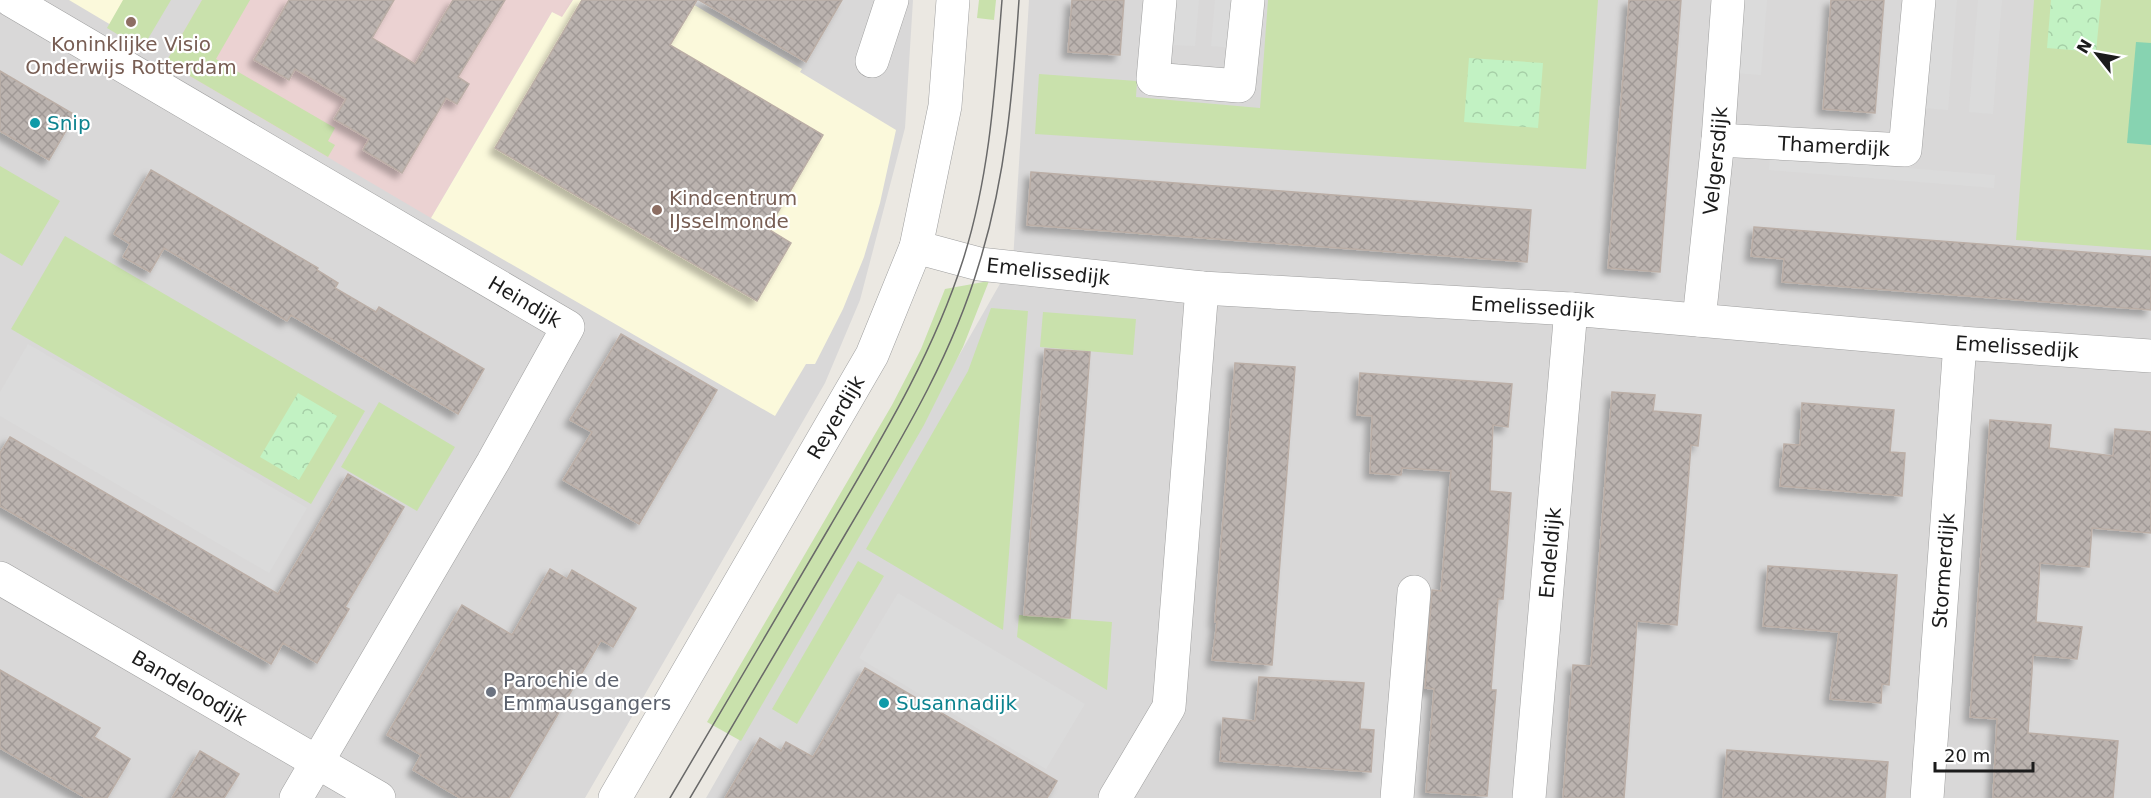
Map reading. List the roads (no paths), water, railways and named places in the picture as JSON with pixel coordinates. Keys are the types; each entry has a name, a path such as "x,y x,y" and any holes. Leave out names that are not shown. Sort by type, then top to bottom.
{"street":[{"name":"Heindijk","path":"11,0 568,327 493,462 296,798"},
{"path":"872,61 892,0"},
{"name":"Reyerdijk","path":"615,798 872,355 916,247 945,106 953,0"},
{"path":"1160,0 1153,79 1239,86 1248,0"},
{"name":"Velgersdijk","path":"1699,320 1718,140 1728,0"},
{"name":"Thamerdijk","path":"1718,140 1905,150 1919,0"},
{"name":"Emelissedijk","path":"916,247 979,264 1202,288 1571,309 1960,343 2151,356"},
{"path":"1117,797 1169,707 1202,288"},
{"name":"Endeldijk","path":"1529,798 1571,309"},
{"name":"Stormerdijk","path":"1927,798 1960,343"},
{"name":"Bandeloodijk","path":"0,578 379,798"},
{"path":"1397,798 1414,592"}],"tram line":[{"path":"670,798 886,431 936,331 963,260 980,196 990,131 1002,0"},
{"path":"690,798 905,432 954,333 979,264 996,199 1011,100 1019,0"}],"place":[{"name":"Koninklijke Visio Onderwijs Rotterdam","path":"131,22"},
{"name":"Snip","path":"35,123"},
{"name":"Kindcentrum IJsselmonde","path":"657,210"},
{"name":"Parochie de Emmausgangers","path":"491,692"},
{"name":"Susannadijk","path":"884,703"}]}
